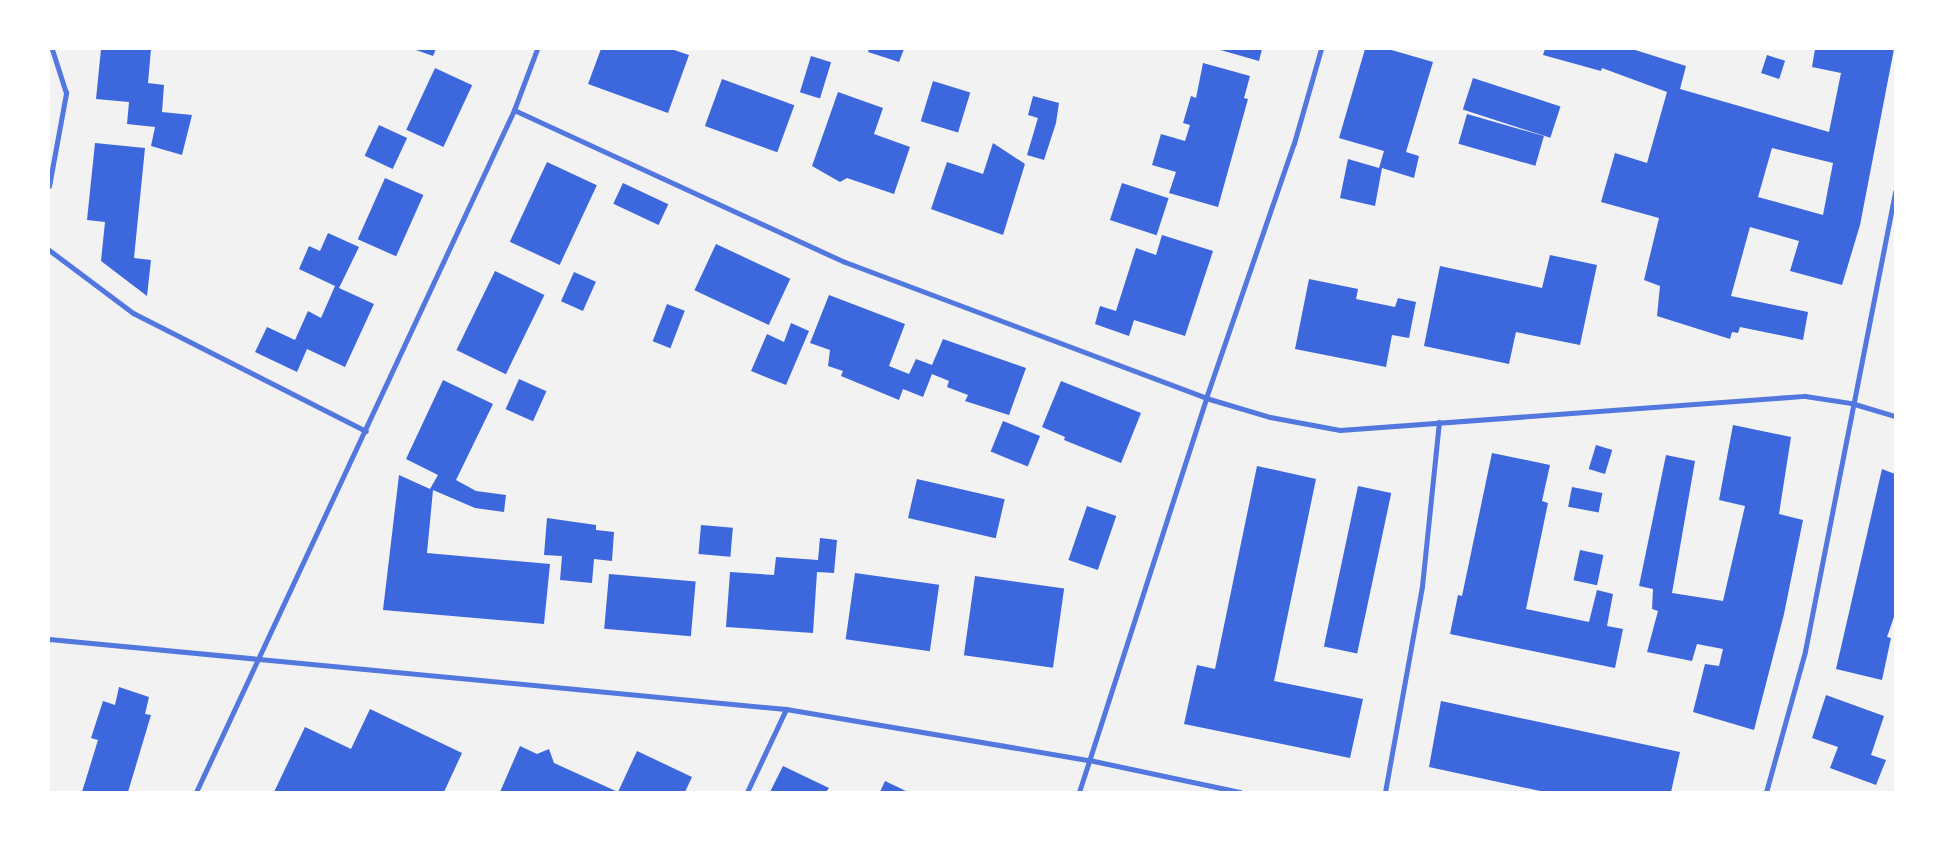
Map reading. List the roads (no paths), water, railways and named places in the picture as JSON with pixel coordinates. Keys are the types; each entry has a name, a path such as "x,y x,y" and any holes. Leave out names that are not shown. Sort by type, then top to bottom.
{"street":[{"path":"49,186 66,93 52,49"},
{"path":"196,792 366,431 514,110 537,49"},
{"path":"1079,792 1206,398 1294,143 1321,49"},
{"path":"514,110 845,262 1206,398 1270,417 1340,430 1805,396 1851,403 1895,416"},
{"path":"1766,792 1804,651 1851,403 1895,192"},
{"path":"49,250 132,313 366,431"},
{"path":"1385,792 1422,586 1439,422"},
{"path":"49,639 786,709 1089,760 1240,792"},
{"path":"746,792 786,709"}]}
